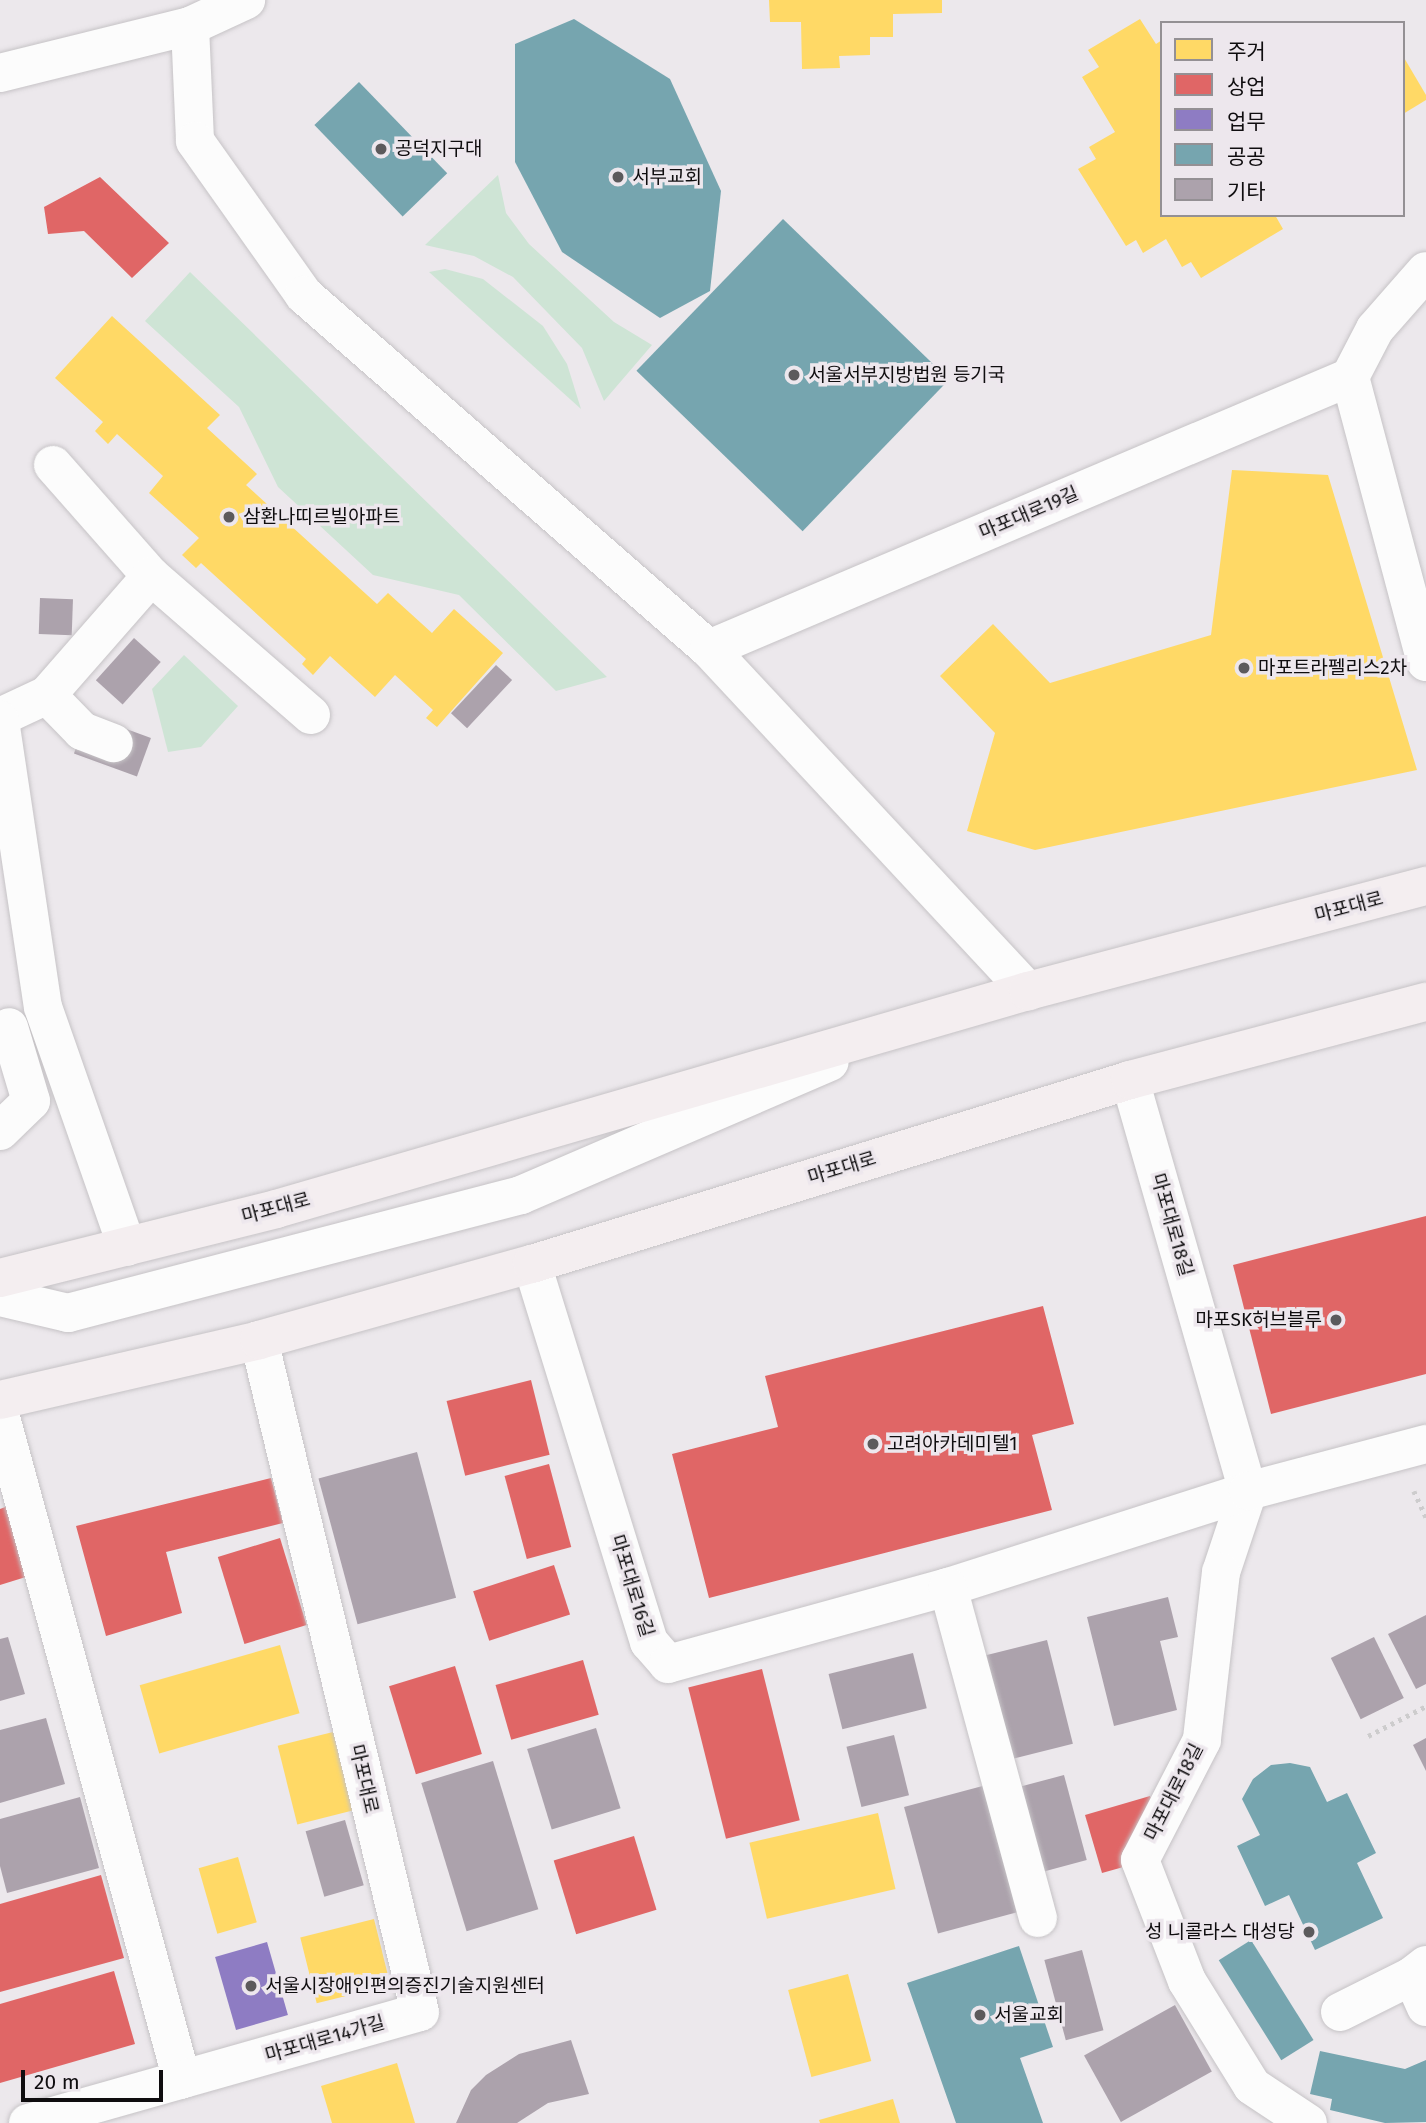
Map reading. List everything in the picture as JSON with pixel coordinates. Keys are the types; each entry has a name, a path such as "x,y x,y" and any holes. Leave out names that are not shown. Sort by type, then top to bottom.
{"main road":[{"name":"마포대로","path":"0,1278 276,1209 1028,991 1426,886"},
{"name":"마포대로","path":"0,1400 259,1340 532,1264 1130,1080 1426,1002"}],"street":[{"path":"0,73 190,26 246,0"},
{"path":"190,26 195,141 304,295 709,649 1028,991"},
{"path":"1426,271 1375,329 1350,377 1426,662"},
{"name":"마포대로19길","path":"709,649 1350,377"},
{"path":"53,465 151,576 310,715"},
{"path":"127,1247 43,1007 0,719 47,695 151,576"},
{"path":"47,695 82,731 114,743"},
{"path":"0,1297 68,1313 521,1195 918,1023"},
{"path":"0,1131 31,1101 9,1027"},
{"name":"마포대로18길","path":"1130,1080 1248,1491 1221,1572 1202,1740 1140,1860 1187,1981 1252,2086 1308,2123"},
{"name":"마포대로16길","path":"532,1264 649,1642 668,1664 948,1587"},
{"name":"마포대로","path":"259,1340 420,2012"},
{"path":"0,1414 182,2080"},
{"path":"1038,1918 948,1587 1248,1491 1426,1444"},
{"path":"1340,2012 1421,1983"},
{"name":"마포대로14가길","path":"28,2123 420,2012"}],"path":[{"path":"1368,1736 1426,1706"}],"green space":[{"path":"498,175 506,213 529,244 614,322 652,345 604,401 582,348 513,277 474,256 425,245"},
{"path":"445,269 483,279 543,326 567,364 581,409 429,272"},
{"path":"190,272 607,677 556,691 459,595 373,575 278,487 239,407 145,321"},
{"path":"184,655 238,706 201,747 168,752 152,689"}],"building: 주거":[{"path":"769,0 942,0 942,13 893,14 893,37 870,37 870,55 839,56 840,68 802,69 801,22 770,22"},
{"path":"1140,19 1156,44 1160,41 1160,217 1276,217 1283,229 1201,278 1191,262 1182,267 1166,239 1143,253 1136,240 1126,246 1078,169 1096,159 1089,147 1115,132 1082,77 1099,67 1088,50"},
{"path":"1405,59 1426,95 1426,100 1405,113"},
{"name":"삼환나띠르빌아파트","path":"112,316 220,415 207,428 257,474 246,485 377,604 388,593 432,633 454,609 503,653 437,727 426,718 433,710 395,675 375,697 330,656 313,675 302,664 306,659 201,563 196,568 182,555 199,538 149,493 163,476 117,434 108,444 95,431 103,422 55,378"},
{"name":"마포트라펠리스2차","path":"1232,470 1328,475 1417,770 1035,850 967,831 995,733 940,676 993,624 1050,683 1211,635"},
{"path":"280,1645 300,1713 159,1753 140,1685"},
{"path":"333,1732 353,1811 297,1824 278,1746"},
{"path":"878,1813 896,1889 767,1919 749,1843"},
{"path":"238,1857 257,1922 217,1934 199,1868"},
{"path":"374,1919 390,1985 317,2003 300,1937"},
{"path":"848,1974 871,2061 811,2077 788,1990"},
{"path":"397,2063 415,2123 332,2123 321,2086"},
{"path":"893,2099 900,2123 820,2123 819,2120"}],"building: 상업":[{"path":"100,177 169,243 132,278 84,231 48,234 44,207"},
{"name":"마포SK허브블루","path":"1426,1216 1426,1374 1271,1414 1233,1265"},
{"name":"고려아카데미텔1","path":"1043,1306 1074,1424 1032,1435 1052,1510 709,1598 672,1454 778,1427 765,1376"},
{"path":"531,1380 550,1455 465,1476 447,1401"},
{"path":"549,1464 571,1547 527,1559 505,1476"},
{"path":"271,1478 283,1523 166,1552 182,1613 106,1636 76,1526"},
{"path":"8,1506 29,1576 0,1585 0,1509"},
{"path":"280,1538 307,1625 244,1644 218,1557"},
{"path":"554,1565 570,1614 489,1641 473,1591"},
{"path":"583,1660 599,1715 511,1740 496,1685"},
{"path":"455,1666 482,1754 416,1774 389,1686"},
{"path":"762,1669 800,1820 726,1839 688,1687"},
{"path":"1150,1796 1155,1811 1134,1864 1102,1873 1085,1815"},
{"path":"634,1836 657,1910 576,1934 554,1861"},
{"path":"101,1875 124,1958 0,1992 0,1904"},
{"path":"114,1971 135,2044 0,2083 0,2004"}],"building: 업무":[{"name":"서울시장애인편의증진기술지원센터","path":"267,1942 288,2015 236,2030 215,1957"}],"building: 공공":[{"name":"서부교회","path":"574,19 670,79 721,191 710,291 660,318 562,252 515,162 515,44"},
{"name":"공덕지구대","path":"359,82 447,173 403,216 314,125"},
{"name":"서울서부지방법원 등기국","path":"783,219 949,379 803,531 636,371"},
{"path":"1290,1763 1310,1767 1327,1802 1347,1793 1376,1853 1357,1863 1383,1918 1315,1950 1289,1895 1265,1906 1237,1846 1260,1835 1242,1799 1253,1779 1271,1765"},
{"path":"1251,1940 1314,2040 1281,2060 1219,1960"},
{"name":"서울교회","path":"1019,1946 1053,2047 1020,2058 1043,2123 956,2123 907,1983"},
{"path":"1320,2051 1405,2069 1426,2060 1426,2122 1385,2123 1330,2110 1332,2099 1310,2094"}],"building: 기타":[{"path":"40,598 73,599 72,635 39,634"},
{"path":"134,638 161,662 123,704 96,680"},
{"path":"496,665 512,680 467,728 451,713"},
{"path":"88,715 151,738 137,776 74,754"},
{"path":"417,1452 456,1598 358,1624 318,1478"},
{"path":"1168,1597 1178,1637 1160,1641 1177,1710 1114,1726 1087,1617"},
{"path":"1426,1615 1426,1684 1416,1689 1388,1634"},
{"path":"8,1637 25,1694 0,1701 0,1639"},
{"path":"1374,1637 1404,1698 1361,1719 1331,1658"},
{"path":"1047,1640 1073,1744 1009,1760 983,1656"},
{"path":"913,1653 927,1708 842,1729 829,1674"},
{"path":"46,1718 65,1784 0,1803 0,1730"},
{"path":"596,1728 621,1808 552,1829 527,1749"},
{"path":"894,1735 909,1795 861,1807 846,1747"},
{"path":"1426,1738 1426,1771 1413,1745"},
{"path":"493,1761 538,1909 467,1931 421,1783"},
{"path":"1064,1775 1087,1860 1037,1873 1014,1788"},
{"path":"990,1784 1024,1911 938,1934 904,1807"},
{"path":"80,1797 99,1868 7,1893 0,1866 0,1819"},
{"path":"345,1820 364,1885 324,1897 306,1831"},
{"path":"1082,1950 1103,2030 1066,2040 1044,1960"},
{"path":"1175,2005 1212,2071 1121,2122 1084,2055"},
{"path":"571,2040 589,2094 548,2103 517,2123 456,2123 471,2090 486,2075 519,2054"}],"place":[{"name":"공덕지구대","path":"381,149"},
{"name":"서부교회","path":"618,177"},
{"name":"서울서부지방법원 등기국","path":"794,375"},
{"name":"삼환나띠르빌아파트","path":"229,517"},
{"name":"마포트라펠리스2차","path":"1244,668"},
{"name":"마포SK허브블루","path":"1336,1320"},
{"name":"고려아카데미텔1","path":"873,1444"},
{"name":"성 니콜라스 대성당","path":"1309,1932"},
{"name":"서울시장애인편의증진기술지원센터","path":"251,1986"},
{"name":"서울교회","path":"980,2015"}]}
